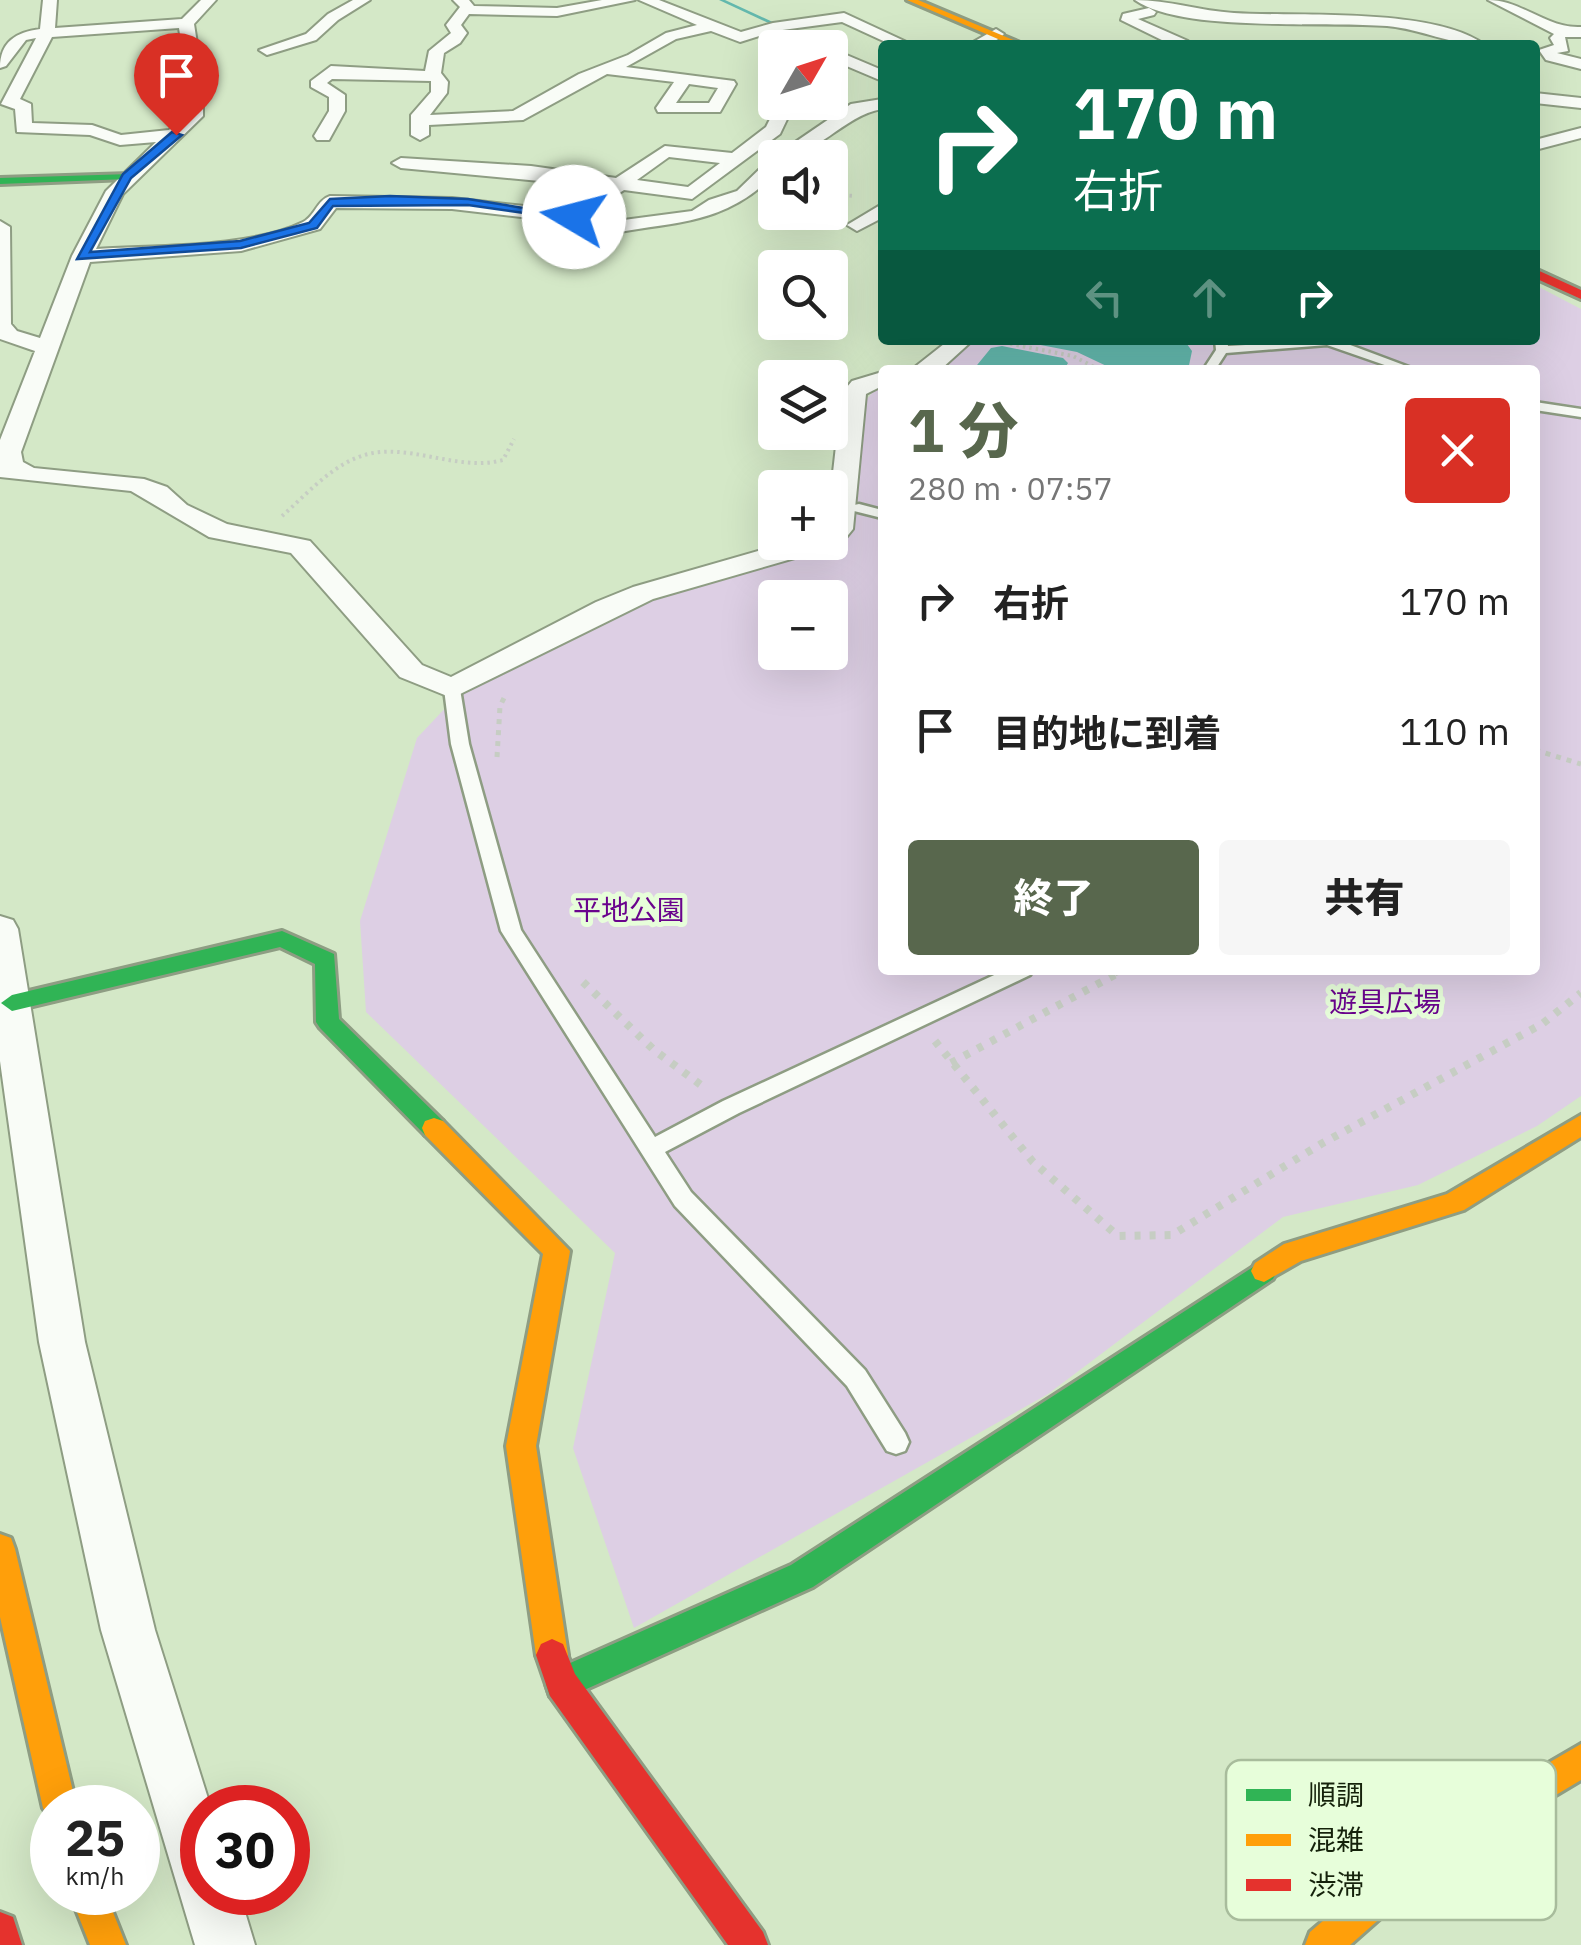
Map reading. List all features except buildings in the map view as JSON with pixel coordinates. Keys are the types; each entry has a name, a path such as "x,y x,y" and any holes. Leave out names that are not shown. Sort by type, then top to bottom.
{"main road":[{"path":"911,0 986,40"},
{"path":"0,181 127,176"},
{"path":"1540,275 1581,295"},
{"path":"12,1003 282,940 326,960 328,1022 556,1250 520,1446 552,1655 562,1684 750,1945"},
{"path":"562,1684 802,1576 1293,1252 1455,1202 1581,1124"},
{"path":"0,1549 55,1785"},
{"path":"1556,1776 1581,1761"},
{"path":"97,1915 108,1945"},
{"path":"1323,1945 1352,1920"},
{"path":"0,1930 4,1945"}],"street":[{"path":"50,0 48,32 9,104 23,104 23,128 92,130 120,140 176,135"},
{"path":"0,63 22,37 186,22 208,0"},
{"path":"267,50 311,37 333,17 363,0"},
{"path":"390,199 401,163 420,136 423,108 439,92 436,50 455,40 459,33 453,25 462,5 557,12 628,0"},
{"path":"646,0 740,37 778,26 844,18 895,40"},
{"path":"1142,0 1166,8 1300,27 1399,24 1458,40"},
{"path":"1496,0 1563,34"},
{"path":"1166,8 1128,16 1128,20 1172,40"},
{"path":"1185,40 1214,13"},
{"path":"757,19 785,30"},
{"path":"186,22 195,82 194,116 127,176 82,256 5,468 29,474 135,484 158,493 178,511 219,530 300,547 412,671 452,689 625,600 759,560"},
{"path":"1394,40 1399,24"},
{"path":"422,120 517,116 666,38 712,26"},
{"path":"1581,32 1557,36 1563,48 1548,50 1552,57 1581,64"},
{"path":"666,38 696,51"},
{"path":"848,62 878,78"},
{"path":"323,136 337,111 337,95 317,84 328,68 435,76"},
{"path":"606,69 684,80"},
{"path":"864,86 878,81"},
{"path":"1540,99 1581,104"},
{"path":"811,140 857,108 878,105"},
{"path":"401,163 532,172 692,193 774,130 779,117 839,122"},
{"path":"1540,128 1581,133"},
{"path":"1540,144 1581,133"},
{"path":"82,256 241,244 313,225 330,202 468,202 574,217 664,151 735,159"},
{"path":"604,229 643,220 702,217 716,204 744,195 758,181"},
{"path":"857,225 878,212"},
{"path":"0,228 0,325 10,336 50,348"},
{"path":"932,365 957,345"},
{"path":"846,470 854,394 860,386 878,380"},
{"path":"0,929 62,1342 128,1630 180,1800"},
{"path":"216,1915 225,1945"}],"lane":[{"path":"1339,345 1397,365"},
{"path":"1540,407 1581,413"},
{"path":"859,508 878,513"},
{"path":"452,689 460,744 511,931 683,1198 856,1378 896,1442"},
{"path":"649,1150 730,1107 1013,975"}],"path":[{"path":"1015,345 1073,356 1090,365"},
{"path":"256,538 335,471 369,454 482,466 503,460 514,438"},
{"path":"497,761 500,706 514,684"},
{"path":"1540,752 1581,764"},
{"path":"575,972 608,1010 730,1107"},
{"path":"951,1063 1114,975"},
{"path":"918,1019 1033,1162 1118,1236 1172,1235 1321,1144 1542,1024 1581,993"}],"green space":[{"name":"平地公園","path":"1540,288 1581,309 1581,1096 1537,1126 1418,1185 1283,1217 1048,1394 634,1628 573,1448 615,1253 366,1012 360,921 417,738 467,685 586,618 758,549 758,560 848,560 848,470 843,470 854,413 878,386 878,975 1540,975 1540,365 922,365 950,345 1540,345"}],"water":[{"path":"1041,345 1188,345 1192,351 1189,365 1104,365 1077,352"},
{"path":"1002,346 1063,358 1068,363 977,365 991,348"}],"waterway":[{"path":"721,0 787,30"}],"traffic: fast":[{"path":"0,181 127,176"},
{"path":"12,1003 282,939 326,960 328,1022 434,1128"},
{"path":"562,1684 802,1576 1264,1271"}],"traffic: slow":[{"path":"911,0 1008,40"},
{"path":"1264,1271 1293,1252 1455,1202 1581,1125"},
{"path":"434,1128 557,1251 521,1446 552,1655"},
{"path":"0,1549 55,1785"},
{"path":"1556,1776 1581,1761"},
{"path":"96,1915 108,1945"},
{"path":"1323,1945 1352,1920"}],"traffic: jam":[{"path":"1540,275 1581,295"},
{"path":"552,1655 562,1684 750,1945"},
{"path":"0,1930 4,1945"}],"route":[{"path":"176,135 115,191 82,256 241,244 313,225 330,202 468,202 574,217"}],"park label":[{"name":"遊具広場","path":"1385,1001"}]}
